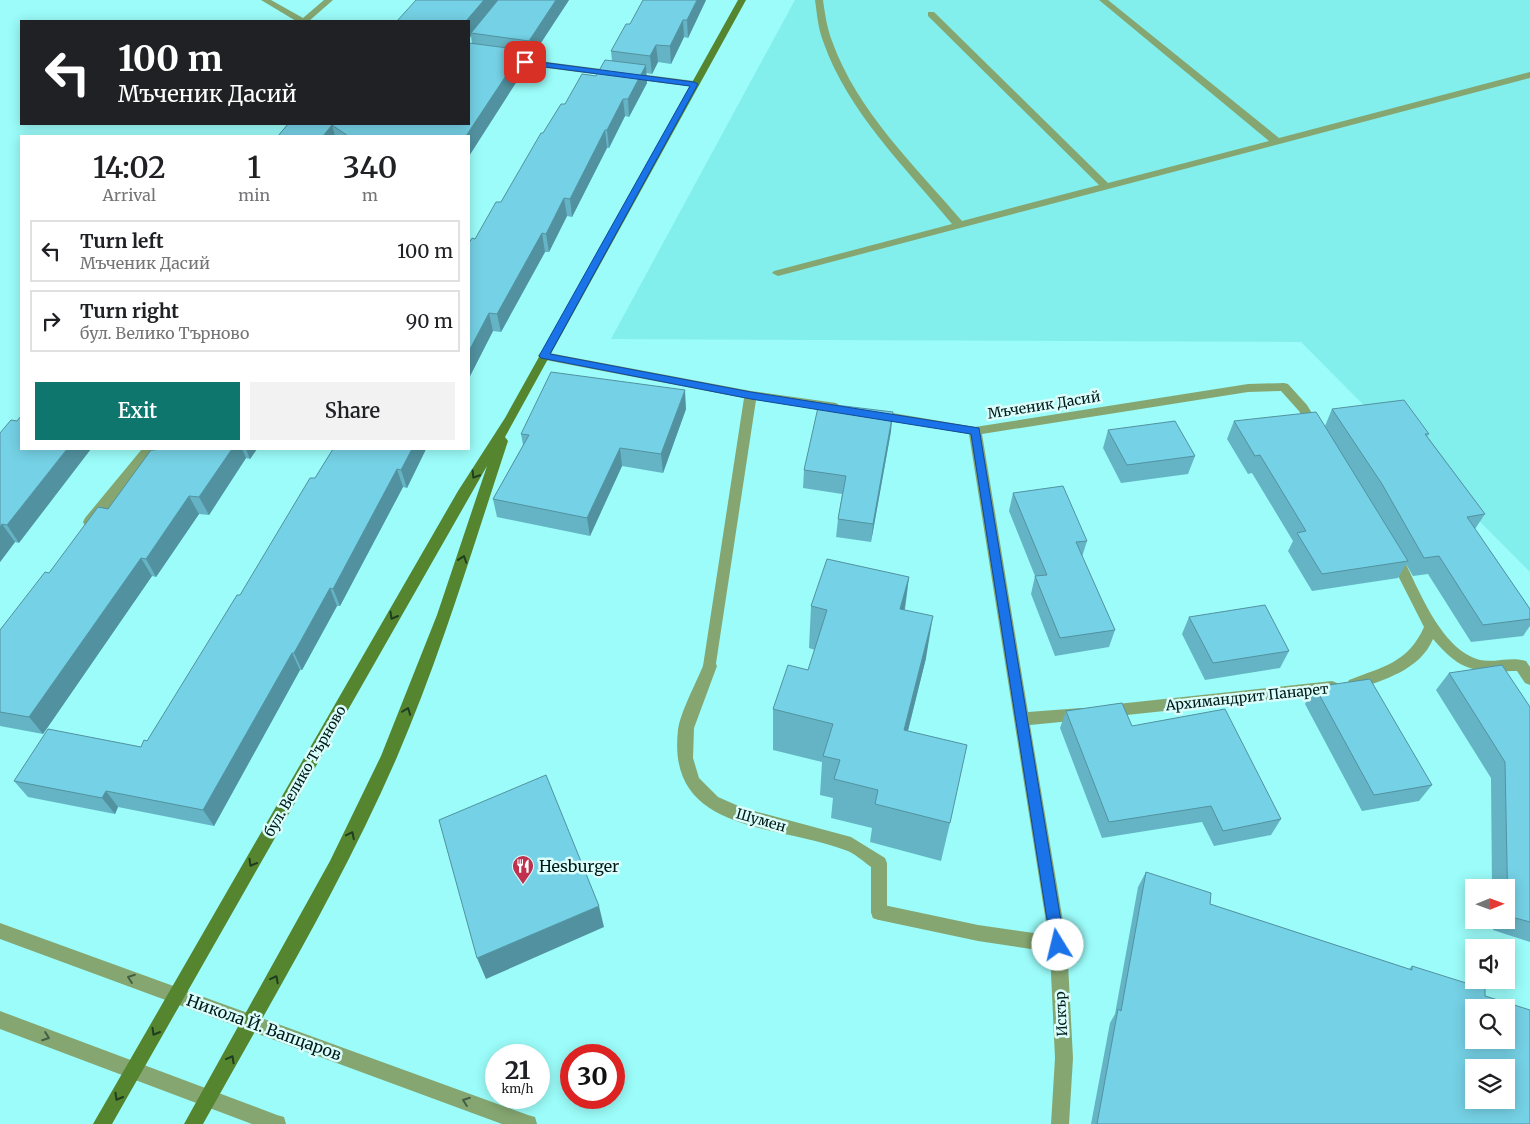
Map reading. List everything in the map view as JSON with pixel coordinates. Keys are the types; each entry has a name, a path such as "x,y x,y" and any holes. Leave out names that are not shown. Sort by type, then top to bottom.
{"main road":[{"name":"бул. Велико Търново","path":"102,1124 458,503 510,419 742,0"},
{"name":"бул. Велико Търново","path":"193,1124 210,1097 336,866 389,757 444,615 510,419"}],"street":[{"path":"265,0 301,20"},
{"path":"304,20 329,0"},
{"path":"819,0 827,41 841,74 869,114 959,225"},
{"path":"1104,0 1276,141"},
{"path":"931,14 1105,186"},
{"path":"470,55 694,84"},
{"path":"778,273 1530,75"},
{"name":"Мъченик Дасий","path":"544,356 751,395 975,431 1248,388 1284,386 1303,408 1323,441"},
{"name":"Шумен","path":"751,395 710,666 686,728 685,758 692,782 712,802 740,815 851,844 878,864 879,912 978,933 1058,945"},
{"name":"Искър","path":"975,431 1058,945 1064,1058 1060,1124"},
{"path":"81,534 148,450"},
{"path":"1388,544 1406,574 1431,626 1454,654 1479,666 1521,665 1530,679"},
{"name":"Архимандрит Панарет","path":"1023,719 1183,704 1356,684 1397,668 1422,648 1431,626"},
{"name":"Никола Й. Вапцаров","path":"0,931 177,994 528,1124"},
{"path":"0,1020 278,1124"}],"shaded area":[{"path":"795,0 1530,0 1530,572 1301,342 611,339"}],"building":[{"path":"416,0 484,0 467,20 398,20"},
{"path":"498,0 556,0 529,41 471,33"},
{"path":"643,0 697,0 687,20 683,20 670,46 656,45 650,56 611,51 626,24 630,24"},
{"path":"470,43 523,50 467,135 347,135 332,125 470,125"},
{"path":"605,60 646,65 628,99 623,99 607,130 605,130 570,199 564,198 546,234 542,233 497,314 489,313 470,349 470,241 472,238 475,239 496,202 501,202 541,133 543,133 561,104 565,104 582,74 596,76"},
{"path":"287,125 332,125 324,135 279,135"},
{"path":"551,372 685,390 661,454 620,448 587,518 493,499 529,435 521,434"},
{"path":"1404,400 1429,434 1425,434 1485,514 1467,517 1530,609 1530,619 1483,625 1439,556 1424,558 1382,484 1332,409"},
{"path":"819,403 893,412 873,524 838,519 846,476 804,470"},
{"path":"1316,412 1408,561 1322,574 1297,533 1306,531 1260,455 1255,456 1234,421"},
{"path":"20,417 20,450 66,450 7,525 2,524 0,527 0,433 11,420 17,421"},
{"path":"1175,421 1195,456 1127,465 1108,430"},
{"path":"151,450 231,450 199,497 189,496 146,559 141,558 29,717 0,712 0,630 45,572 49,573 98,507 108,509"},
{"path":"332,450 411,450 401,470 397,469 333,589 330,588 203,810 106,791 102,798 14,781 48,729 141,747 144,740 147,741 237,595 240,595 310,478 315,478"},
{"path":"1063,486 1087,541 1076,542 1115,630 1060,638 1035,576 1047,575 1013,493"},
{"path":"827,559 909,577 900,609 933,616 904,730 967,745 950,823 875,804 878,790 834,779 840,760 823,756 833,724 773,709 788,665 808,670 827,610 811,606"},
{"path":"1265,605 1289,651 1213,663 1189,617"},
{"path":"1502,665 1530,707 1530,922 1515,918 1515,879 1507,879 1505,762 1449,673"},
{"path":"1370,679 1432,785 1374,795 1315,687"},
{"path":"1122,703 1132,726 1225,709 1281,819 1223,831 1211,806 1109,822 1066,711"},
{"name":"Hesburger","path":"546,775 599,906 477,958 439,820"},
{"path":"1146,872 1211,893 1210,904 1412,970 1412,966 1465,983 1465,989 1485,989 1485,996 1495,999 1465,999 1465,1049 1515,1049 1515,1005 1530,1010 1530,1124 1097,1124 1118,1009 1121,1011"}],"place":[{"name":"Hesburger","path":"523,885"}],"route":[{"path":"525,62 694,84 544,356 751,395 829,406 975,431 1058,945"}]}
